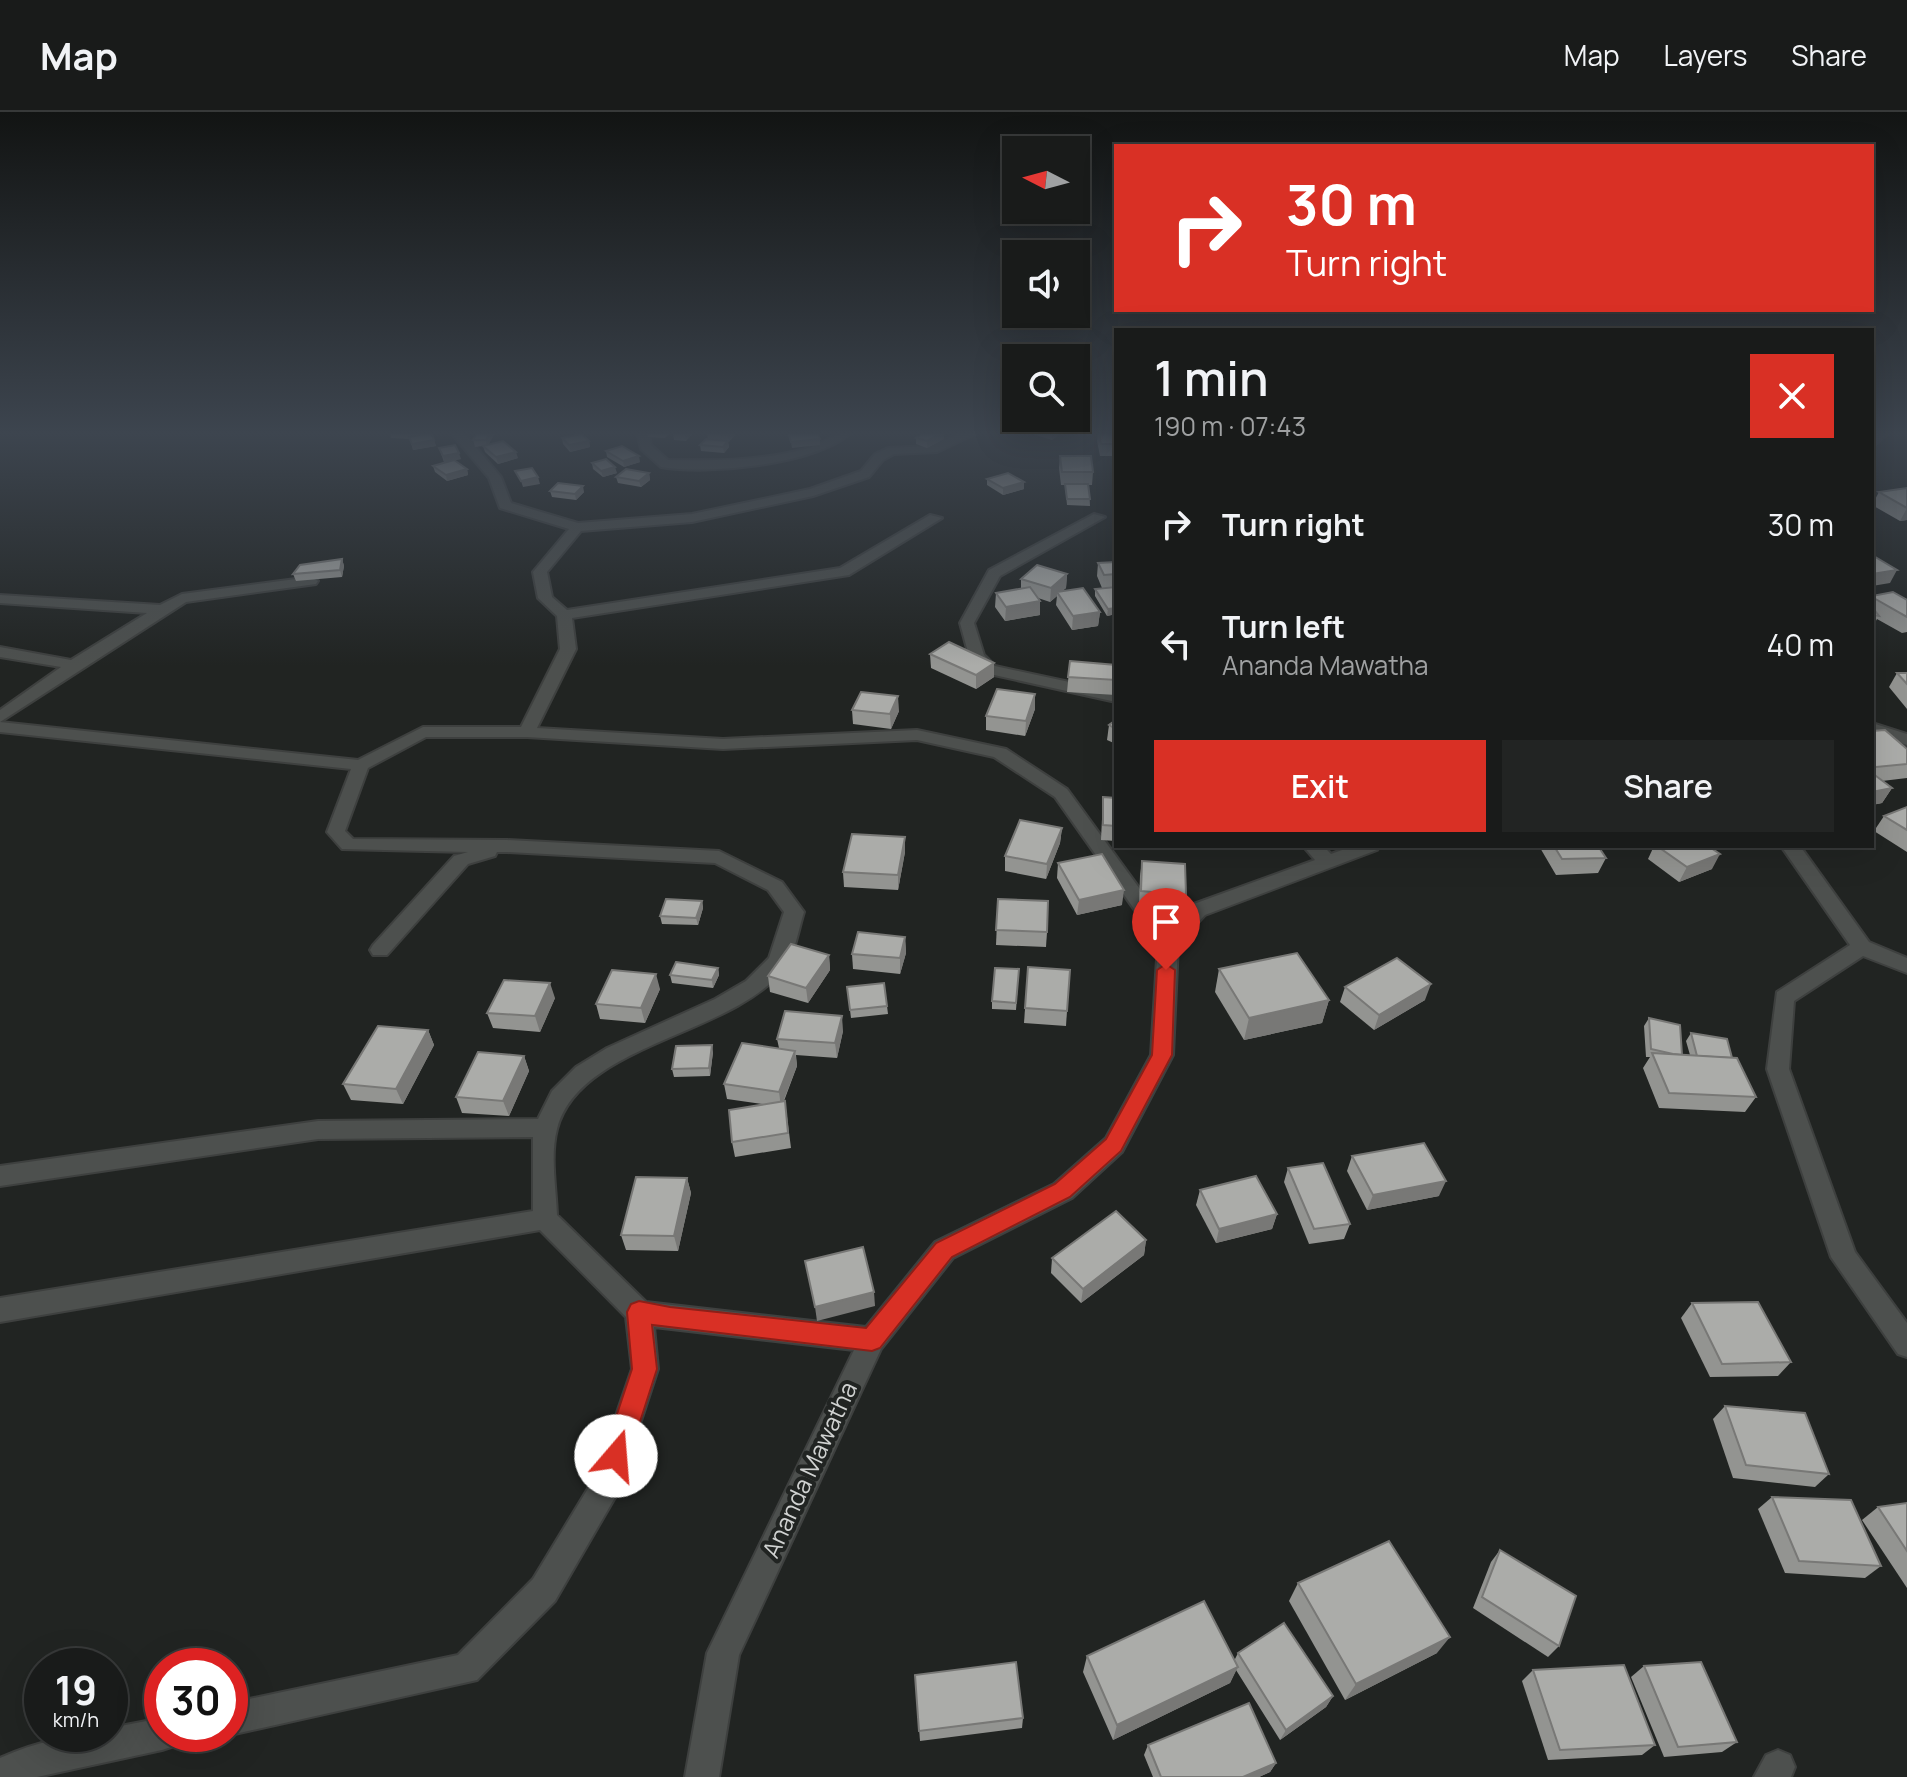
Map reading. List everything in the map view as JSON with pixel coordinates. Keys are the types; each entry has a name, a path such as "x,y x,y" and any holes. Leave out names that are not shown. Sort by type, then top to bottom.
{"street":[{"path":"524,511 577,527 692,518 726,511"},
{"path":"1099,517 994,573 967,623 977,656 990,670 1114,697"},
{"path":"564,615 844,572 935,518"},
{"path":"527,732 568,649 564,615 545,598 540,572 577,527"},
{"path":"0,717 74,665 182,598 311,581"},
{"path":"0,599 163,610"},
{"path":"0,652 74,665"},
{"path":"0,727 361,765 423,732 527,732 723,744 917,735 1000,753 1061,793 1168,942 1198,910 1320,854 1358,848"},
{"path":"1874,729 1907,740"},
{"path":"361,765 336,832 348,845 507,846 719,857 775,886 794,912 778,962 755,986 587,1069 559,1098 546,1128 545,1219 639,1312 872,1340"},
{"path":"380,950 461,860 507,846"},
{"path":"1791,848 1862,947 1907,966"},
{"name":"Ananda Mawatha","path":"702,1777 723,1653 872,1340 944,1250 1063,1191 1114,1145 1162,1055 1168,942"},
{"path":"1862,947 1784,997 1778,1069 1844,1257 1907,1345"},
{"path":"0,1176 318,1130 546,1128"},
{"path":"0,1310 545,1219"},
{"path":"248,1715 466,1669 544,1590 607,1484 645,1369 639,1312"},
{"path":"0,1775 29,1762 144,1738"}],"building":[{"path":"1874,556 1897,570 1874,574"},
{"path":"342,559 340,570 293,574 300,565"},
{"path":"1114,562 1114,574 1104,575 1098,563"},
{"path":"1037,565 1067,574 1051,588 1021,579"},
{"path":"1030,587 1040,601 1006,607 996,593"},
{"path":"1114,587 1114,608 1108,609 1095,589"},
{"path":"1083,588 1100,612 1073,616 1057,592"},
{"path":"1893,592 1907,600 1907,617 1874,598 1874,596"},
{"path":"949,642 994,663 976,675 930,654"},
{"path":"1070,661 1114,665 1114,680 1068,677"},
{"path":"1897,673 1907,673 1907,684"},
{"path":"997,689 1035,694 1026,721 986,716"},
{"path":"861,692 898,696 890,714 852,710"},
{"path":"1885,730 1907,749 1907,764 1874,766 1874,731"},
{"path":"1874,774 1892,788 1874,792"},
{"path":"1103,797 1114,798 1114,826 1103,825"},
{"path":"1907,807 1907,830 1884,816"},
{"path":"1020,820 1062,828 1047,864 1005,856"},
{"path":"852,834 905,837 898,875 843,872"},
{"path":"1555,848 1599,848 1606,858 1562,859"},
{"path":"1660,848 1711,848 1720,854 1687,867"},
{"path":"1102,854 1124,890 1079,900 1058,863"},
{"path":"1142,861 1185,864 1186,895 1141,891"},
{"path":"666,899 702,901 696,918 660,916"},
{"path":"998,899 1048,901 1047,932 996,930"},
{"path":"858,932 905,937 900,958 852,954"},
{"path":"791,944 829,955 806,988 768,976"},
{"path":"1297,953 1329,1000 1249,1018 1219,969"},
{"path":"1397,958 1431,984 1379,1015 1345,987"},
{"path":"676,962 718,968 712,980 670,975"},
{"path":"1028,967 1070,970 1067,1011 1025,1008"},
{"path":"995,968 1019,969 1016,1003 992,1001"},
{"path":"612,970 656,974 641,1008 596,1004"},
{"path":"504,980 550,983 535,1016 487,1013"},
{"path":"884,983 887,1006 850,1010 847,987"},
{"path":"785,1011 842,1016 835,1043 777,1039"},
{"path":"1649,1018 1680,1025 1682,1055 1651,1049"},
{"path":"378,1026 428,1030 396,1089 343,1084"},
{"path":"1691,1033 1727,1039 1732,1058 1697,1056"},
{"path":"742,1043 795,1051 779,1092 724,1084"},
{"path":"712,1045 709,1068 672,1069 676,1046"},
{"path":"478,1052 524,1056 503,1101 456,1097"},
{"path":"1652,1053 1737,1058 1756,1097 1669,1093"},
{"path":"785,1101 788,1133 732,1142 729,1110"},
{"path":"1424,1143 1446,1181 1373,1195 1352,1156"},
{"path":"1323,1163 1350,1224 1314,1229 1288,1168"},
{"path":"1256,1176 1277,1214 1219,1229 1200,1190"},
{"path":"636,1177 687,1178 674,1236 621,1235"},
{"path":"1116,1211 1146,1240 1083,1289 1052,1258"},
{"path":"863,1247 874,1292 815,1307 805,1261"},
{"path":"1758,1302 1791,1362 1722,1364 1692,1303"},
{"path":"1725,1406 1805,1413 1829,1474 1746,1465"},
{"path":"1772,1497 1851,1500 1881,1566 1799,1561"},
{"path":"1907,1503 1907,1551 1878,1507"},
{"path":"1389,1541 1450,1637 1356,1684 1298,1583"},
{"path":"1500,1550 1576,1596 1559,1646 1482,1597"},
{"path":"1204,1601 1238,1667 1117,1725 1087,1656"},
{"path":"1284,1623 1333,1696 1286,1730 1238,1653"},
{"path":"1016,1662 1023,1718 919,1731 915,1675"},
{"path":"1701,1662 1737,1742 1678,1747 1644,1666"},
{"path":"1624,1665 1655,1745 1560,1750 1533,1670"},
{"path":"1249,1703 1276,1763 1243,1777 1161,1777 1148,1745"}],"route":[{"path":"616,1456 645,1369 639,1312 872,1340 944,1250 1063,1191 1114,1145 1162,1055 1166,970"}]}
